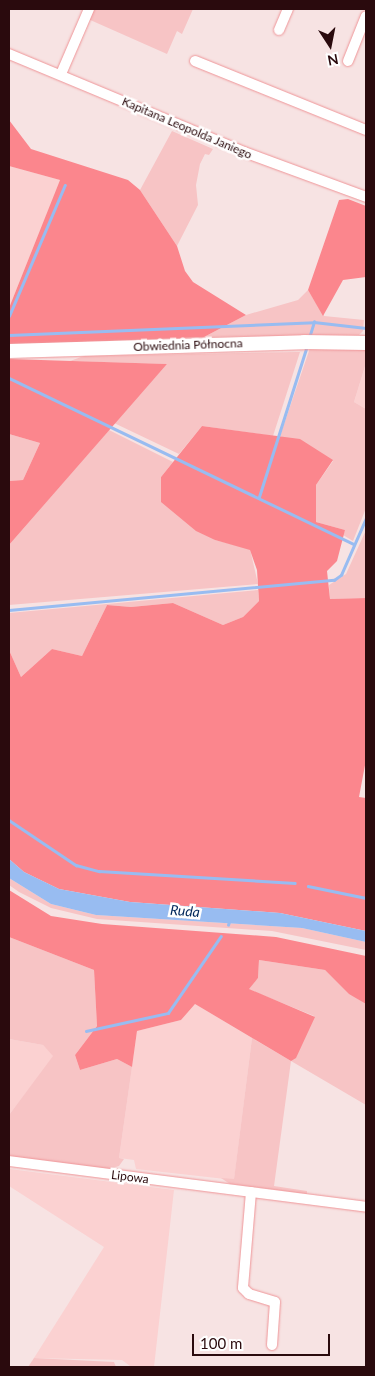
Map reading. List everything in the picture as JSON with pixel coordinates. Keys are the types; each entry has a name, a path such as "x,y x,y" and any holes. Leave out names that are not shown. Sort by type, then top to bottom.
{"main road":[{"name":"Obwiednia Północna","path":"9,351 304,342 366,343"}],"street":[{"path":"61,74 89,9"},
{"path":"278,30 288,9"},
{"path":"348,61 366,16"},
{"name":"Kapitana Leopolda Janiego","path":"9,54 61,74 244,152 366,197"},
{"path":"195,61 366,130"},
{"name":"Lipowa","path":"9,1161 366,1207"},
{"path":"251,1192 243,1288 249,1294 275,1302 272,1345"}],"shaded area":[{"path":"92,9 193,9 182,34 177,31 167,54 88,19"},
{"path":"9,120 31,149 128,180 140,190 177,246 185,271 193,282 246,315 204,337 9,345 9,308 60,180 9,166"},
{"path":"172,131 213,149 209,155 205,154 200,164 196,185 198,205 177,246 140,190"},
{"path":"9,166 60,180 9,308"},
{"path":"348,199 366,206 366,277 343,280 323,316 308,290 339,200"},
{"path":"308,290 324,316 364,320 363,331 359,335 204,337 246,315 298,300"},
{"path":"310,348 366,349 366,363 354,402 366,409 366,508 353,541 343,535 345,530 316,522 316,485 333,461 280,436"},
{"path":"300,352 273,436 202,426 179,454 114,423 167,364 70,361 84,356"},
{"path":"9,359 167,364 9,545 9,481 23,480 40,443 9,434"},
{"path":"366,363 366,409 354,402"},
{"path":"202,426 300,439 333,460 316,485 316,522 345,530 337,561 327,571 330,599 366,598 366,760 359,797 366,798 366,931 280,913 130,902 59,889 24,872 9,859 9,650 21,677 52,649 82,656 107,605 131,607 173,603 223,625 243,617 259,601 257,570 250,550 215,540 196,531 161,502 161,477"},
{"path":"109,430 173,462 161,477 215,540 250,549 258,584 9,605 9,545"},
{"path":"9,434 40,443 23,480 9,481"},
{"path":"366,530 366,598 330,599 329,585 346,574"},
{"path":"258,590 259,601 243,617 223,625 173,603 131,607 107,605 82,656 52,649 21,677 9,650 9,613"},
{"path":"9,878 51,904 96,915 302,928 366,942 366,950 272,931 97,919 51,908 9,885"},
{"path":"9,890 51,916 102,924 276,937 366,956 366,1004 349,994 325,970 259,960 258,978 249,989 315,1017 296,1058 291,1061 195,1004 181,1020 137,1031 132,1067 117,1059 80,1070 75,1055 97,1026 94,970 9,937"},
{"path":"9,937 94,970 97,1026 75,1055 80,1070 117,1059 132,1067 119,1158 124,1159 119,1166 108,1169 9,1156 9,1115 53,1056 43,1045 9,1039"},
{"path":"259,960 325,970 349,993 366,1004 366,1105 291,1061 314,1016 248,989 258,978"},
{"path":"195,1004 252,1038 234,1180 136,1169 134,1160 119,1158 137,1031 181,1020"},
{"path":"252,1038 291,1061 274,1186 307,1191 307,1194 230,1184 221,1178 234,1179"},
{"path":"9,1039 43,1045 54,1056 9,1115"},
{"path":"9,1169 174,1190 154,1367 130,1366 122,1360 34,1358 104,1247 9,1186"},
{"path":"34,1358 114,1362 116,1367 28,1367"}],"water":[{"name":"Ruda","path":"9,859 24,872 59,889 130,902 280,913 366,931 366,942 302,928 96,915 51,904 9,878"}],"waterway":[{"path":"9,316 65,185"},
{"path":"9,335 314,322 366,328"},
{"path":"309,338 314,322"},
{"path":"259,497 307,346"},
{"path":"9,378 354,544"},
{"path":"9,610 334,580 341,575 366,518"},
{"path":"9,820 76,865 99,871 295,883"},
{"path":"308,886 366,898"},
{"path":"86,1031 168,1013 221,936"}]}
